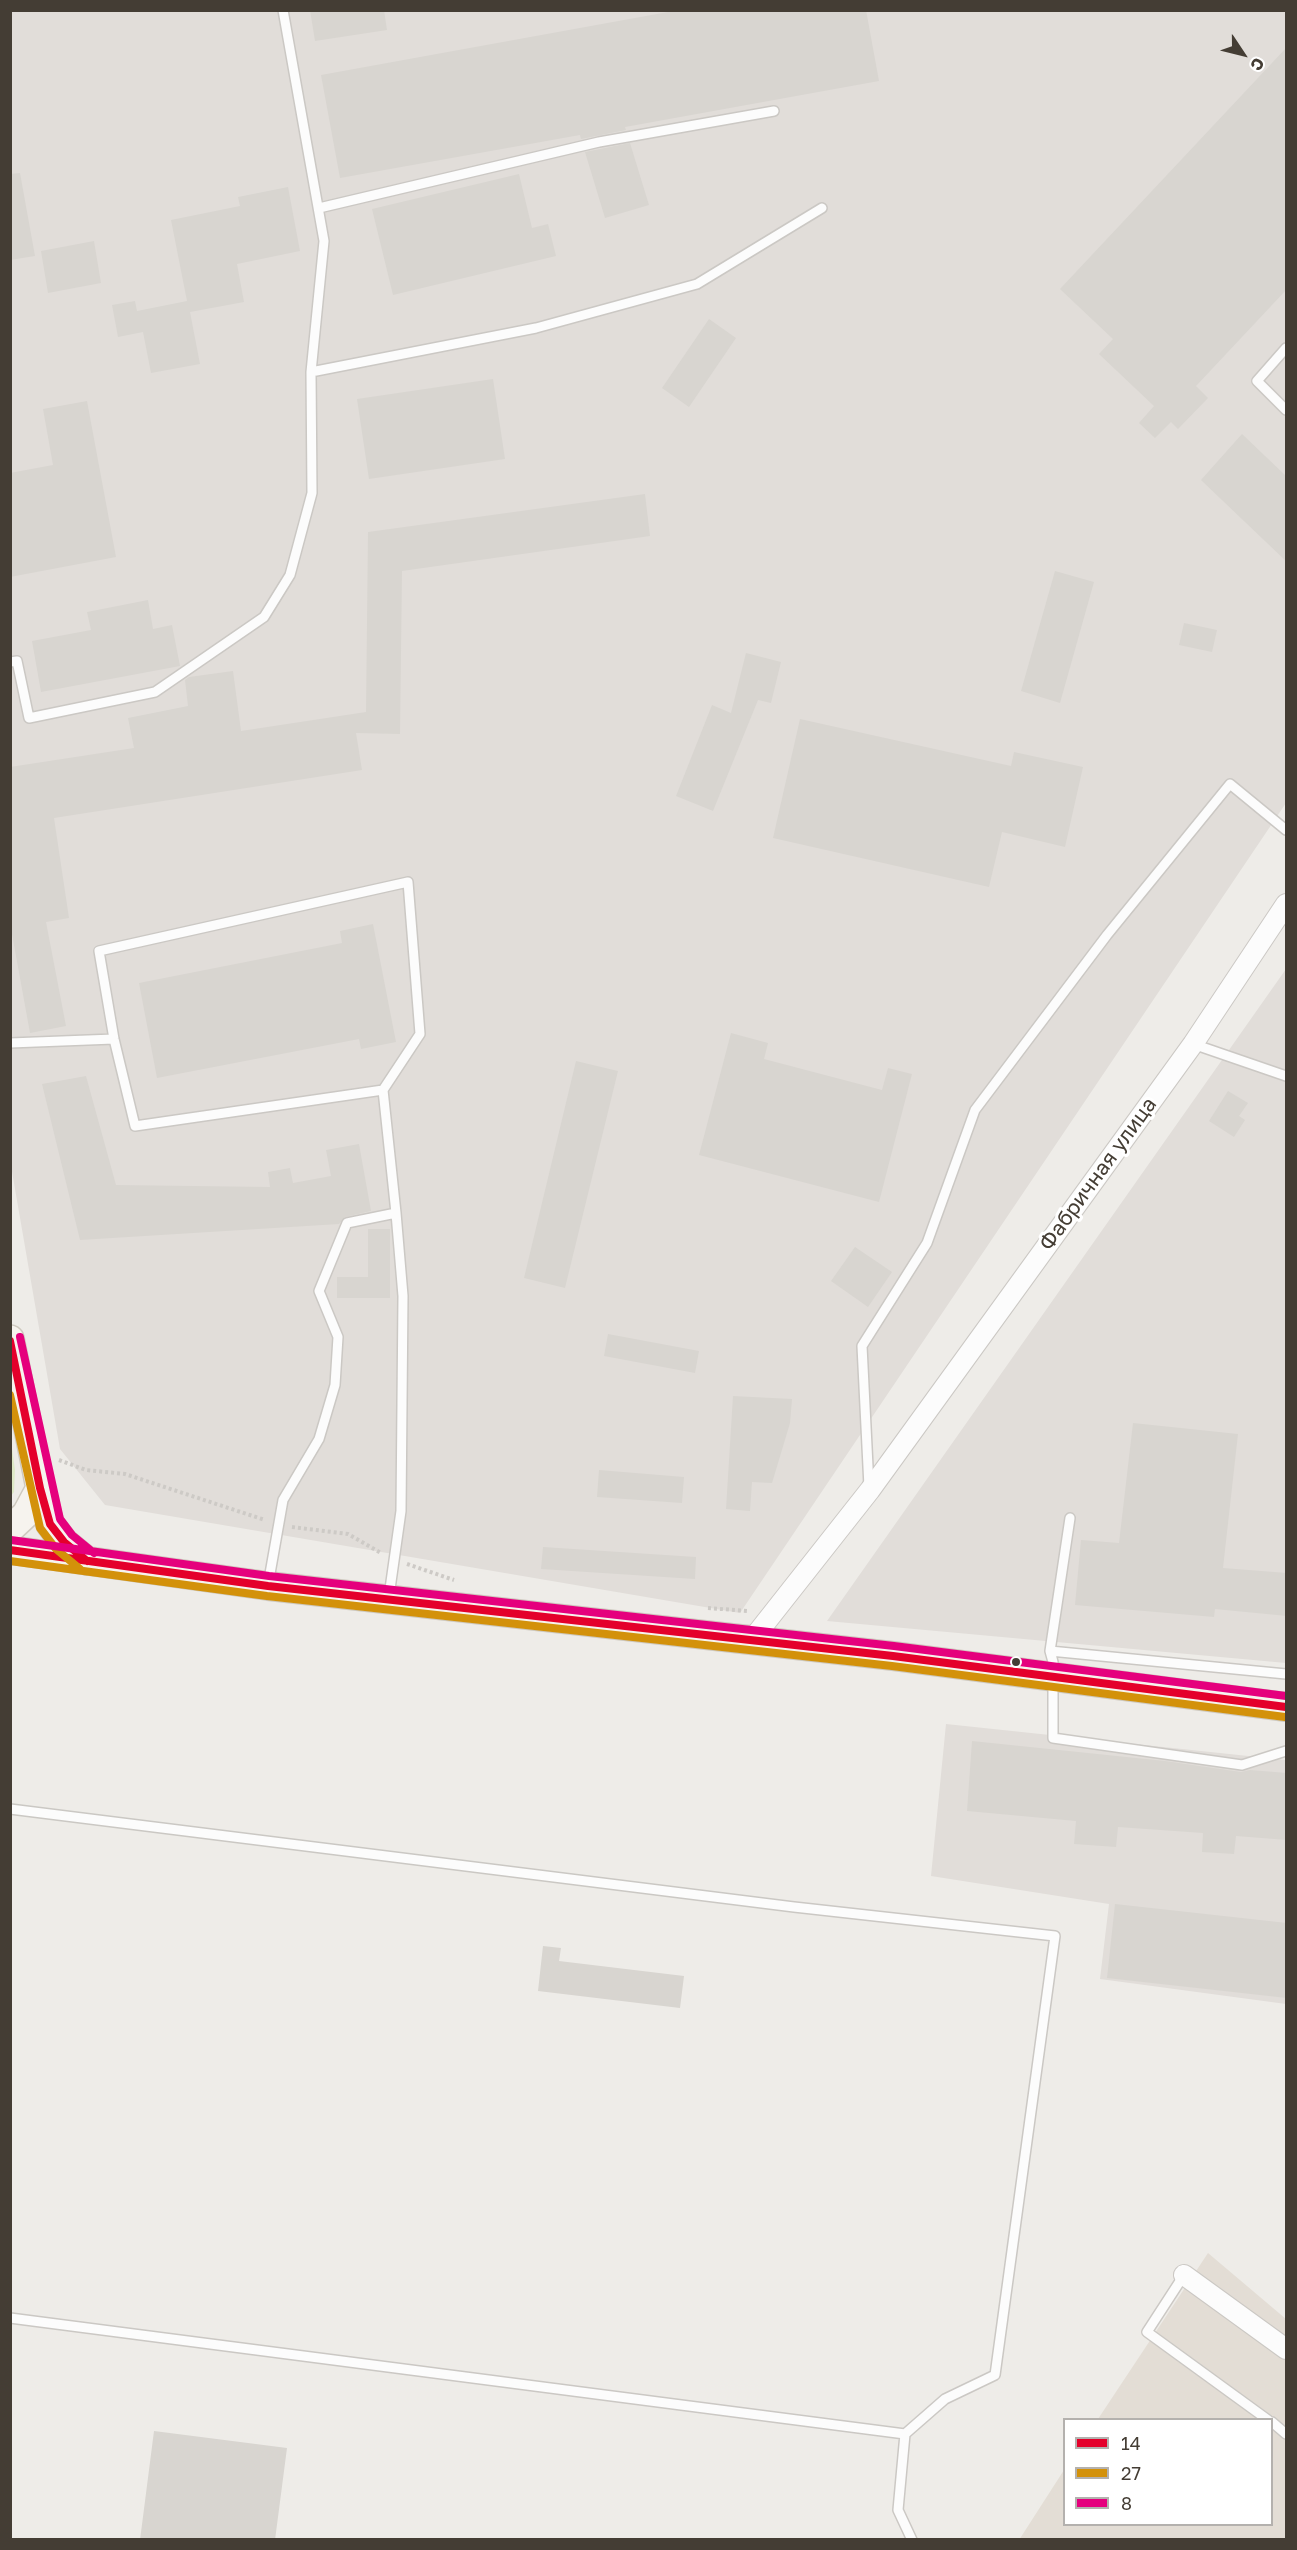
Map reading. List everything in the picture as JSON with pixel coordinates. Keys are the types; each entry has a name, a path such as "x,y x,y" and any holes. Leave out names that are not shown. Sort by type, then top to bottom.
{"main road":[{"path":"10,1339 40,1488 50,1524 64,1542 87,1561"},
{"path":"10,1529 26,1514 40,1488"},
{"path":"10,1550 268,1586 751,1641 893,1656 1051,1664 1287,1707"}],"street":[{"name":"Фабричная улица","path":"751,1641 870,1490 1193,1044 1287,904"},
{"path":"1184,2275 1287,2349"}],"lane":[{"path":"10,662 17,661 29,718 155,692 264,617 290,575 312,493 311,372 324,241 283,10"},
{"path":"319,208 598,142 774,111"},
{"path":"311,372 536,328 697,284 822,208"},
{"path":"1287,348 1257,381 1287,410"},
{"path":"870,1490 862,1346 927,1243 975,1110 1107,934 1230,784 1287,830"},
{"path":"383,1090 135,1126 114,1039 99,951 408,882 420,1034 383,1090 403,1296 401,1511 388,1600"},
{"path":"10,1043 114,1039"},
{"path":"1193,1044 1287,1076"},
{"path":"268,1586 283,1500 319,1440 335,1385 338,1338 319,1291 347,1223 396,1213"},
{"path":"1070,1518 1051,1664 1053,1738 1242,1765 1287,1751"},
{"path":"1051,1664 1287,1674"},
{"path":"10,1809 794,1907 1055,1936 995,2375 945,2398 905,2434 898,2510 912,2540"},
{"path":"1184,2275 1147,2332 1266,2418"},
{"path":"10,2318 905,2434"},
{"path":"1273,2423 1287,2434"}],"path":[{"path":"32,1449 86,1470 125,1474 280,1525 348,1534 393,1559"}],"shaded area":[{"path":"10,11 1286,11 1286,803 740,1613 105,1505 60,1449 10,1160"},
{"path":"1286,969 1286,1663 827,1621"},
{"path":"946,1724 1286,1760 1286,2004 1100,1979 1109,1904 931,1876"},
{"path":"1208,2253 1286,2319 1286,2539 1019,2540 1063,2472 1063,2526 1273,2526 1273,2418 1099,2418"}],"green space":[{"path":"11,1441 15,1470 14,1492 11,1496"}],"building":[{"path":"310,10 384,10 387,30 315,41"},
{"path":"679,10 866,10 879,81 625,127 626,130 581,139 580,135 340,178 321,75"},
{"path":"1287,47 1287,289 1196,386 1208,398 1178,429 1171,422 1155,438 1139,423 1154,406 1099,354 1113,339 1060,289"},
{"path":"630,143 649,205 605,218 585,152"},
{"path":"20,173 35,256 10,260 10,174"},
{"path":"519,174 532,228 548,224 556,256 393,295 372,209"},
{"path":"288,187 300,251 237,264 244,302 190,312 200,364 151,373 143,332 118,337 112,305 135,301 137,311 187,301 171,220 240,206 238,197"},
{"path":"94,241 101,283 48,293 41,251"},
{"path":"709,319 736,338 689,407 662,388"},
{"path":"493,379 505,459 369,479 357,399"},
{"path":"87,401 116,557 10,577 10,473 53,465 43,409"},
{"path":"1242,434 1287,477 1287,562 1201,480"},
{"path":"645,494 650,536 402,571 400,734 356,733 362,770 54,818 69,918 46,922 66,1026 30,1033 10,923 10,767 134,748 128,718 188,706 185,680 189,677 233,671 241,731 366,712 368,532"},
{"path":"1055,571 1094,582 1060,703 1021,691"},
{"path":"148,600 153,629 172,625 180,666 41,692 32,641 91,630 87,612"},
{"path":"1184,623 1217,630 1212,652 1179,645"},
{"path":"746,653 781,662 771,703 758,700 713,811 676,796 712,705 731,713"},
{"path":"800,719 1011,766 1014,752 1083,767 1065,847 1002,832 989,887 773,838"},
{"path":"373,924 396,1042 361,1049 359,1039 157,1078 139,983 342,943 340,931"},
{"path":"731,1033 768,1043 764,1059 882,1090 888,1068 912,1074 879,1202 699,1155"},
{"path":"576,1061 618,1071 565,1288 524,1278"},
{"path":"86,1076 116,1185 270,1187 268,1172 290,1168 293,1183 331,1176 326,1150 359,1144 371,1211 345,1217 339,1224 80,1240 42,1084"},
{"path":"1228,1091 1248,1103 1239,1116 1245,1120 1234,1137 1209,1121"},
{"path":"368,1229 390,1229 390,1298 337,1298 337,1277 368,1277"},
{"path":"855,1247 892,1272 868,1307 831,1281"},
{"path":"608,1334 699,1351 695,1373 604,1356"},
{"path":"733,1396 792,1399 790,1423 772,1483 752,1482 750,1511 726,1509"},
{"path":"1133,1423 1238,1434 1223,1568 1287,1573 1287,1616 1215,1609 1214,1617 1075,1605 1081,1540 1119,1543"},
{"path":"599,1470 684,1477 682,1503 597,1497"},
{"path":"543,1547 696,1557 695,1579 541,1569"},
{"path":"972,1741 1165,1761 1241,1772 1250,1770 1287,1773 1287,1840 1236,1836 1234,1854 1202,1852 1203,1833 1118,1827 1116,1847 1074,1844 1076,1821 967,1811"},
{"path":"1115,1904 1287,1923 1287,1998 1107,1978"},
{"path":"543,1946 561,1948 559,1961 684,1976 680,2008 538,1991"},
{"path":"154,2431 287,2448 275,2540 140,2540"}],"transit line":[{"name":"8","path":"20,1337 60,1519 72,1535 94,1553"},
{"name":"14","path":"10,1341 40,1488 50,1524 64,1542 87,1561"},
{"name":"27","path":"10,1395 40,1528 56,1549 80,1569"},
{"name":"8","path":"11,1540 269,1576 894,1646 1286,1696"},
{"name":"14","path":"10,1550 268,1586 893,1656 1286,1707"},
{"name":"27","path":"10,1561 267,1596 892,1666 1285,1717"}]}
